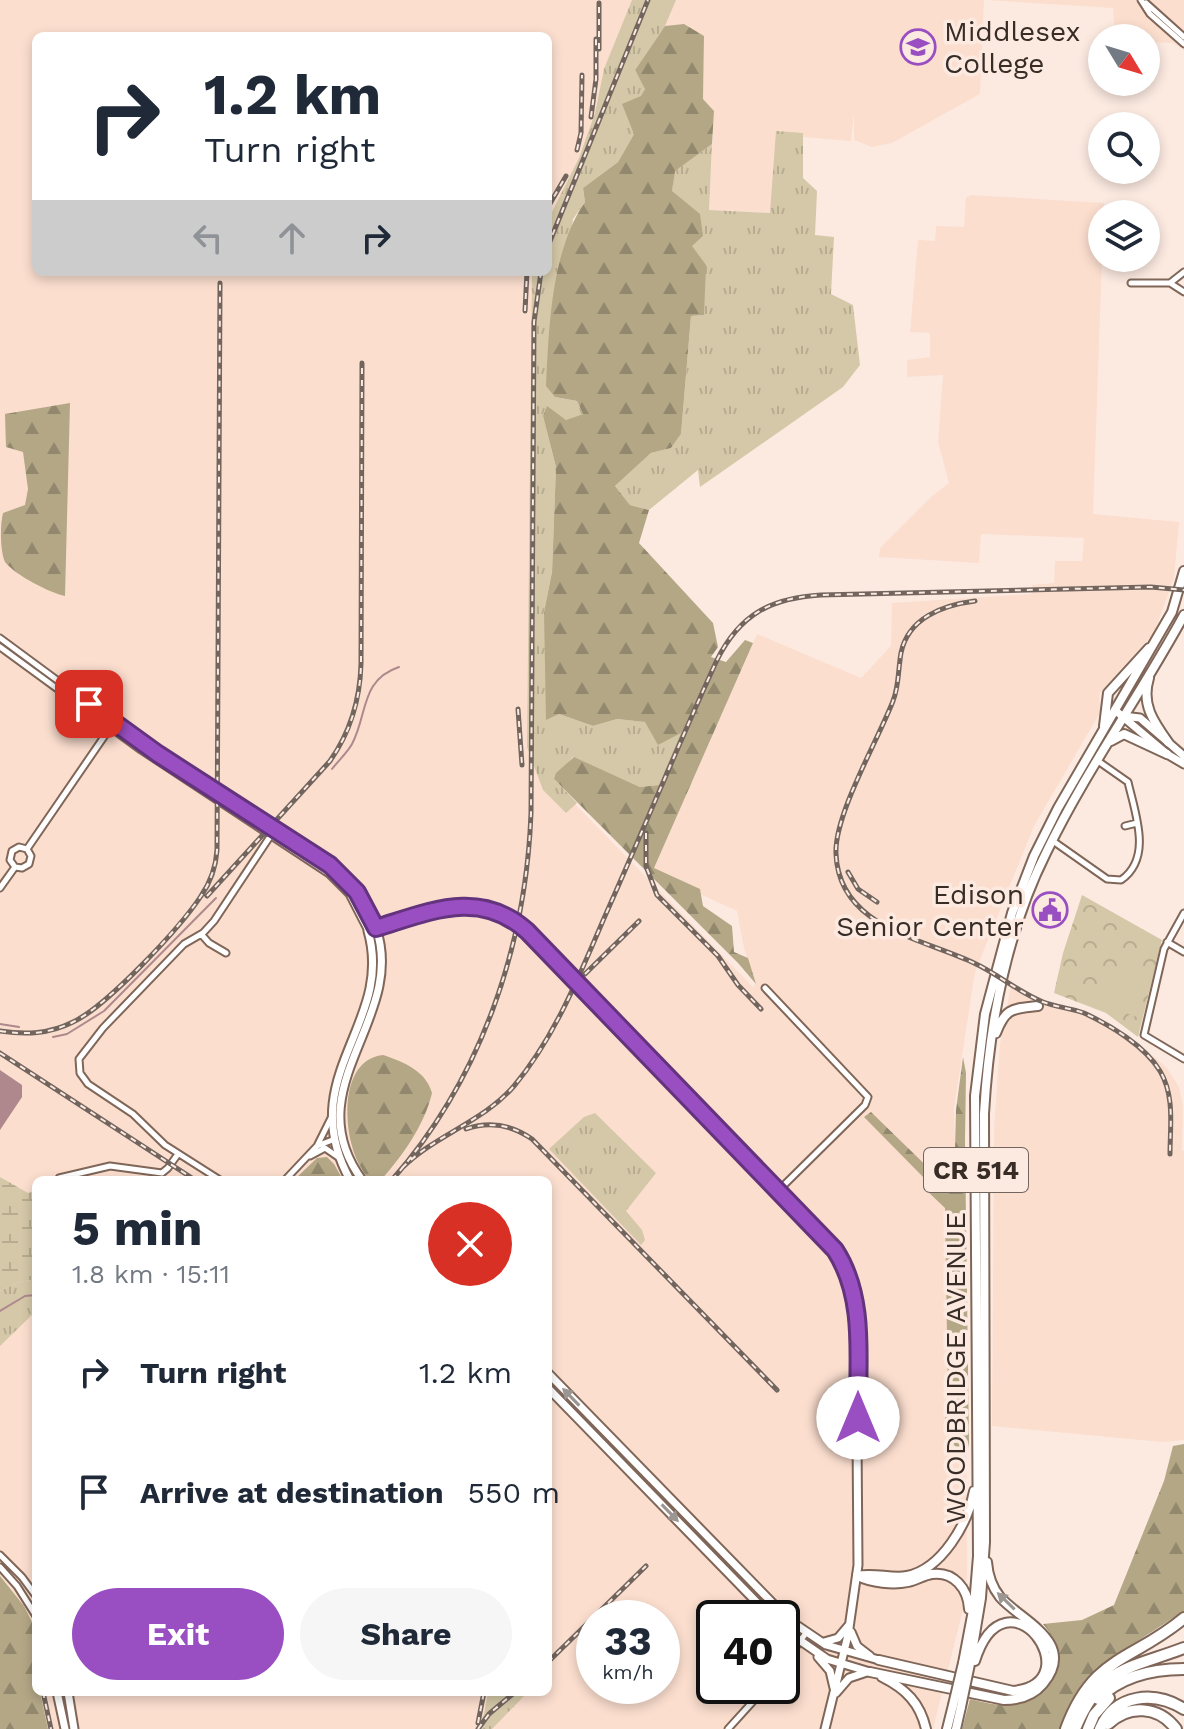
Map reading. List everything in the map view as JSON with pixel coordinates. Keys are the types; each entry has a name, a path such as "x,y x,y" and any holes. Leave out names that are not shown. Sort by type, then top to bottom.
{"highway":[{"path":"1066,1729 1083,1694 1099,1674 1184,1618"},
{"path":"1077,1729 1090,1701 1115,1674 1134,1664 1184,1648"},
{"path":"1077,1729 1098,1700 1118,1683 1144,1673 1184,1672"},
{"path":"1088,1729 1103,1704 1122,1688 1161,1675 1184,1672"},
{"path":"1102,1729 1117,1706 1136,1698 1156,1697 1184,1709"},
{"path":"1102,1729 1121,1714 1141,1709 1160,1714 1176,1729"}],"main road":[{"name":"WOODBRIDGE AVENUE","path":"947,1729 969,1664 981,1598 985,1518 984,1114 990,1044 1004,972 1049,838 1108,744 1119,713 1177,602 1184,571"},
{"name":"WOODBRIDGE AVENUE","path":"969,1664 978,1564 975,1096 978,1057 1002,944 1012,913 1102,735 1153,669 1184,615"},
{"path":"1102,735 1108,693 1161,633"},
{"path":"1153,669 1146,690 1147,706 1168,742"},
{"path":"1106,701 1119,713"},
{"path":"1108,744 1124,734 1167,754"},
{"path":"990,1044 1002,1018 1010,1010 1019,1006 1038,1006"},
{"path":"857,1576 910,1575 947,1548 969,1510 977,1455"},
{"path":"870,1672 1007,1700 1027,1696 1044,1682 1052,1664 1050,1643 1041,1629 1005,1602 993,1587 988,1569 985,1518"},
{"path":"857,1576 866,1580 900,1583 938,1574 956,1581 967,1595 969,1607 969,1664"},
{"path":"879,1660 1016,1691 1029,1687 1039,1678 1045,1666 1046,1651 1032,1630 1019,1624 1006,1624 994,1629 984,1639 969,1664"},
{"path":"870,1672 910,1695 926,1729"},
{"name":"WOODBRIDGE AVENUE","path":"956,1729 957,1706"}],"street":[{"path":"1142,0 1184,37"},
{"path":"1142,0 1150,14 1184,44"},
{"path":"1170,283 1184,272"},
{"path":"1131,283 1170,283 1184,292"},
{"path":"0,638 145,745 320,858 343,876 360,896 381,949 381,980 375,1005 343,1087 339,1138 341,1161"},
{"path":"0,647 110,728 339,882 372,930 371,987 338,1075 328,1128 313,1150"},
{"path":"1119,713 1140,718 1184,756"},
{"path":"1119,713 1167,754 1184,764"},
{"path":"27,849 110,728"},
{"path":"1049,838 1107,879 1121,880 1129,873 1139,854 1140,841 1128,782 1098,761"},
{"path":"1125,826 1137,823"},
{"path":"214,1176 178,1154 149,1132 131,1112 86,1082 79,1071 79,1058 103,1028 184,944 201,934 220,914 275,829"},
{"path":"19,847 27,849 31,855 29,864 22,868 15,867 10,860 12,851 19,847"},
{"path":"0,888 15,867"},
{"path":"372,930 457,906 491,909 515,921 535,938 835,1250 849,1276 856,1303 857,1576 851,1619 825,1729"},
{"path":"1184,913 1167,942 1144,1035 1184,1059"},
{"path":"201,934 210,945 226,953"},
{"path":"1167,942 1184,952"},
{"path":"765,988 868,1097 865,1105 779,1190"},
{"path":"332,1113 339,1138 359,1176"},
{"path":"289,1176 322,1142 339,1138"},
{"path":"297,1167 323,1149 332,1151 348,1176"},
{"path":"68,1176 113,1166 162,1173 178,1154"},
{"path":"552,1377 777,1609 818,1641 844,1652 879,1660"},
{"path":"552,1392 754,1600"},
{"path":"0,1555 32,1591"},
{"path":"0,1567 32,1610"},
{"path":"818,1641 837,1640 851,1619"},
{"path":"851,1619 852,1635 857,1646 879,1660"},
{"path":"800,1641 806,1633"},
{"path":"800,1643 841,1664 870,1672"},
{"path":"808,1647 829,1669 833,1697"},
{"path":"831,1706 846,1679 870,1672"},
{"path":"58,1696 65,1729"},
{"path":"68,1696 74,1729"},
{"path":"728,1729 751,1704"}],"shaded area":[{"path":"0,0 655,0 552,258 552,32 32,32 32,276 547,276 539,767 753,987 755,984 737,911 652,872 757,634 861,678 891,646 892,603 1031,594 1032,585 1054,583 1055,561 1082,561 1084,538 981,534 979,563 879,557 880,548 949,483 938,442 943,375 907,377 907,360 930,357 930,333 910,332 918,240 935,241 936,226 964,227 966,197 972,195 1088,202 1088,272 1102,272 1093,514 1179,522 1174,578 1154,633 1099,694 1101,711 1034,826 975,972 954,1108 956,1182 965,1182 967,1575 964,1606 933,1729 0,1729"},
{"path":"676,0 984,0 980,94 892,143 872,147 854,140 854,113 851,141 803,137 802,133 770,213 709,210 714,111 703,99 704,36 665,26"},
{"name":"Middlesex College","path":"986,0 1184,0 1184,51 1174,43 1160,42 1160,24 1114,24 1113,8"},
{"path":"1011,985 1025,989 1039,1001 1087,1015 1151,1054 1167,1068 1179,1087 1183,1107 1184,1151 1184,1440 1162,1442 992,1426 994,1128 1000,1044"},
{"path":"0,1070 22,1085 22,1097 0,1130"}],"green space":[{"path":"632,0 676,0 665,26 635,70 645,88 634,134 618,162 583,188 585,202 573,219 555,397 577,401 583,414 567,420 543,416 556,467 552,572 544,612 559,714 593,726 617,719 646,722 682,732 659,785 640,787 573,757 554,779 577,803 566,813 543,790 527,747 532,276 552,276 552,212 579,158 595,113 604,69"},
{"path":"684,24 704,36 703,99 714,111 712,144 675,171 672,191 700,214 703,236 692,246 706,265 704,315 691,316 681,434 671,448 651,453 615,486 630,505 649,510 639,543 713,623 718,647 711,657 726,662 745,640 753,643 654,868 700,889 703,906 732,926 734,952 748,958 756,984 554,779 556,773 574,757 640,787 659,785 681,733 658,745 645,722 617,719 593,726 559,714 546,720 544,612 552,572 556,467 543,416 547,406 566,420 583,414 577,401 555,397 546,386 554,290 565,243 585,202 583,188 618,162 634,134 622,104 641,96 645,89 635,70 665,26"},
{"path":"776,131 803,133 803,178 817,191 815,235 834,237 831,294 853,305 860,365 843,387 700,487 698,470 649,510 630,505 615,486 651,453 671,448 681,434 691,316 704,315 692,246 672,191 674,171 712,144 709,210 770,213"},
{"path":"70,403 65,596 33,583 5,562 1,531 3,513 25,505 28,489 23,452 6,447 5,414"},
{"path":"1082,895 1162,940 1138,1037 1106,1013 1054,993"},
{"path":"1136,973 1148,976 1135,1017 1093,998 1111,979"},
{"path":"383,1055 406,1064 425,1079 432,1093 418,1128 384,1176 367,1176 353,1150 349,1133 350,1090 360,1067 370,1059"},
{"path":"963,1057 966,1073 969,1444 963,1452 954,1445 945,1420 948,1399 945,1208 923,1187 926,1180 864,1117 871,1112 948,1187 954,1187 956,1110"},
{"path":"595,1113 656,1173 626,1211 642,1230 645,1240 641,1245 549,1149 584,1117"},
{"path":"327,1157 341,1176 298,1176 317,1158"},
{"path":"0,1177 28,1193 32,1192 32,1280 0,1291"},
{"path":"32,1280 32,1315 0,1346 0,1291"},
{"path":"1184,1444 1184,1611 1102,1664 1078,1692 1062,1729 962,1729 970,1699 996,1705 1013,1704 1038,1693 1047,1684 1056,1661 1051,1636 1043,1624 1082,1620 1114,1605 1164,1481 1173,1446"},
{"path":"0,1576 24,1606 32,1622 32,1696 41,1696 48,1729 0,1729"},
{"path":"487,1696 524,1696 492,1729 477,1729"}],"waterway":[{"path":"332,769 352,744 371,689 377,680 399,667"},
{"path":"53,1037 67,1034 104,1011 216,898"},
{"path":"0,1024 19,1027"},
{"path":"0,1311 25,1296 32,1295"}],"railway":[{"path":"552,236 648,0"},
{"path":"599,3 599,49"},
{"path":"591,117 596,79 596,39"},
{"path":"577,150 581,133 582,75"},
{"path":"552,200 566,176"},
{"path":"525,311 527,276"},
{"path":"395,1176 451,1099 474,1055 493,1009 520,913 531,813 534,322 540,276"},
{"path":"0,1031 46,1031 87,1014 142,965 177,927 204,891 214,868 217,850 220,283"},
{"path":"207,896 330,761 353,715 361,664 362,363"},
{"path":"402,1168 429,1146 502,1099 542,1047 576,982 717,660 736,631 759,611 787,600 821,595 1151,587 1184,590"},
{"path":"975,601 929,615 919,622 905,641 893,701 842,819 836,854 841,879 851,898 867,914 886,926 974,963 1043,1002 1084,1013 1136,1045 1153,1062 1165,1081 1171,1112 1170,1154"},
{"path":"518,709 522,765"},
{"path":"646,833 646,866 657,895 718,956 738,985 761,1009"},
{"path":"848,872 858,889 877,902"},
{"path":"585,974 639,921"},
{"path":"0,1053 189,1176"},
{"path":"466,1129 483,1125 500,1126 532,1139 777,1390"},
{"path":"552,1658 646,1566"},
{"path":"44,1696 51,1729"},
{"path":"478,1723 483,1696"},
{"path":"478,1729 489,1714 510,1696"}],"place":[{"name":"Middlesex College","path":"918,47"},
{"name":"Edison Senior Center","path":"1050,910"}],"route":[{"path":"89,704 158,754 330,865 357,892 376,928 445,907 466,905 498,912 527,931 835,1250 849,1276 856,1303 858,1418"}]}
